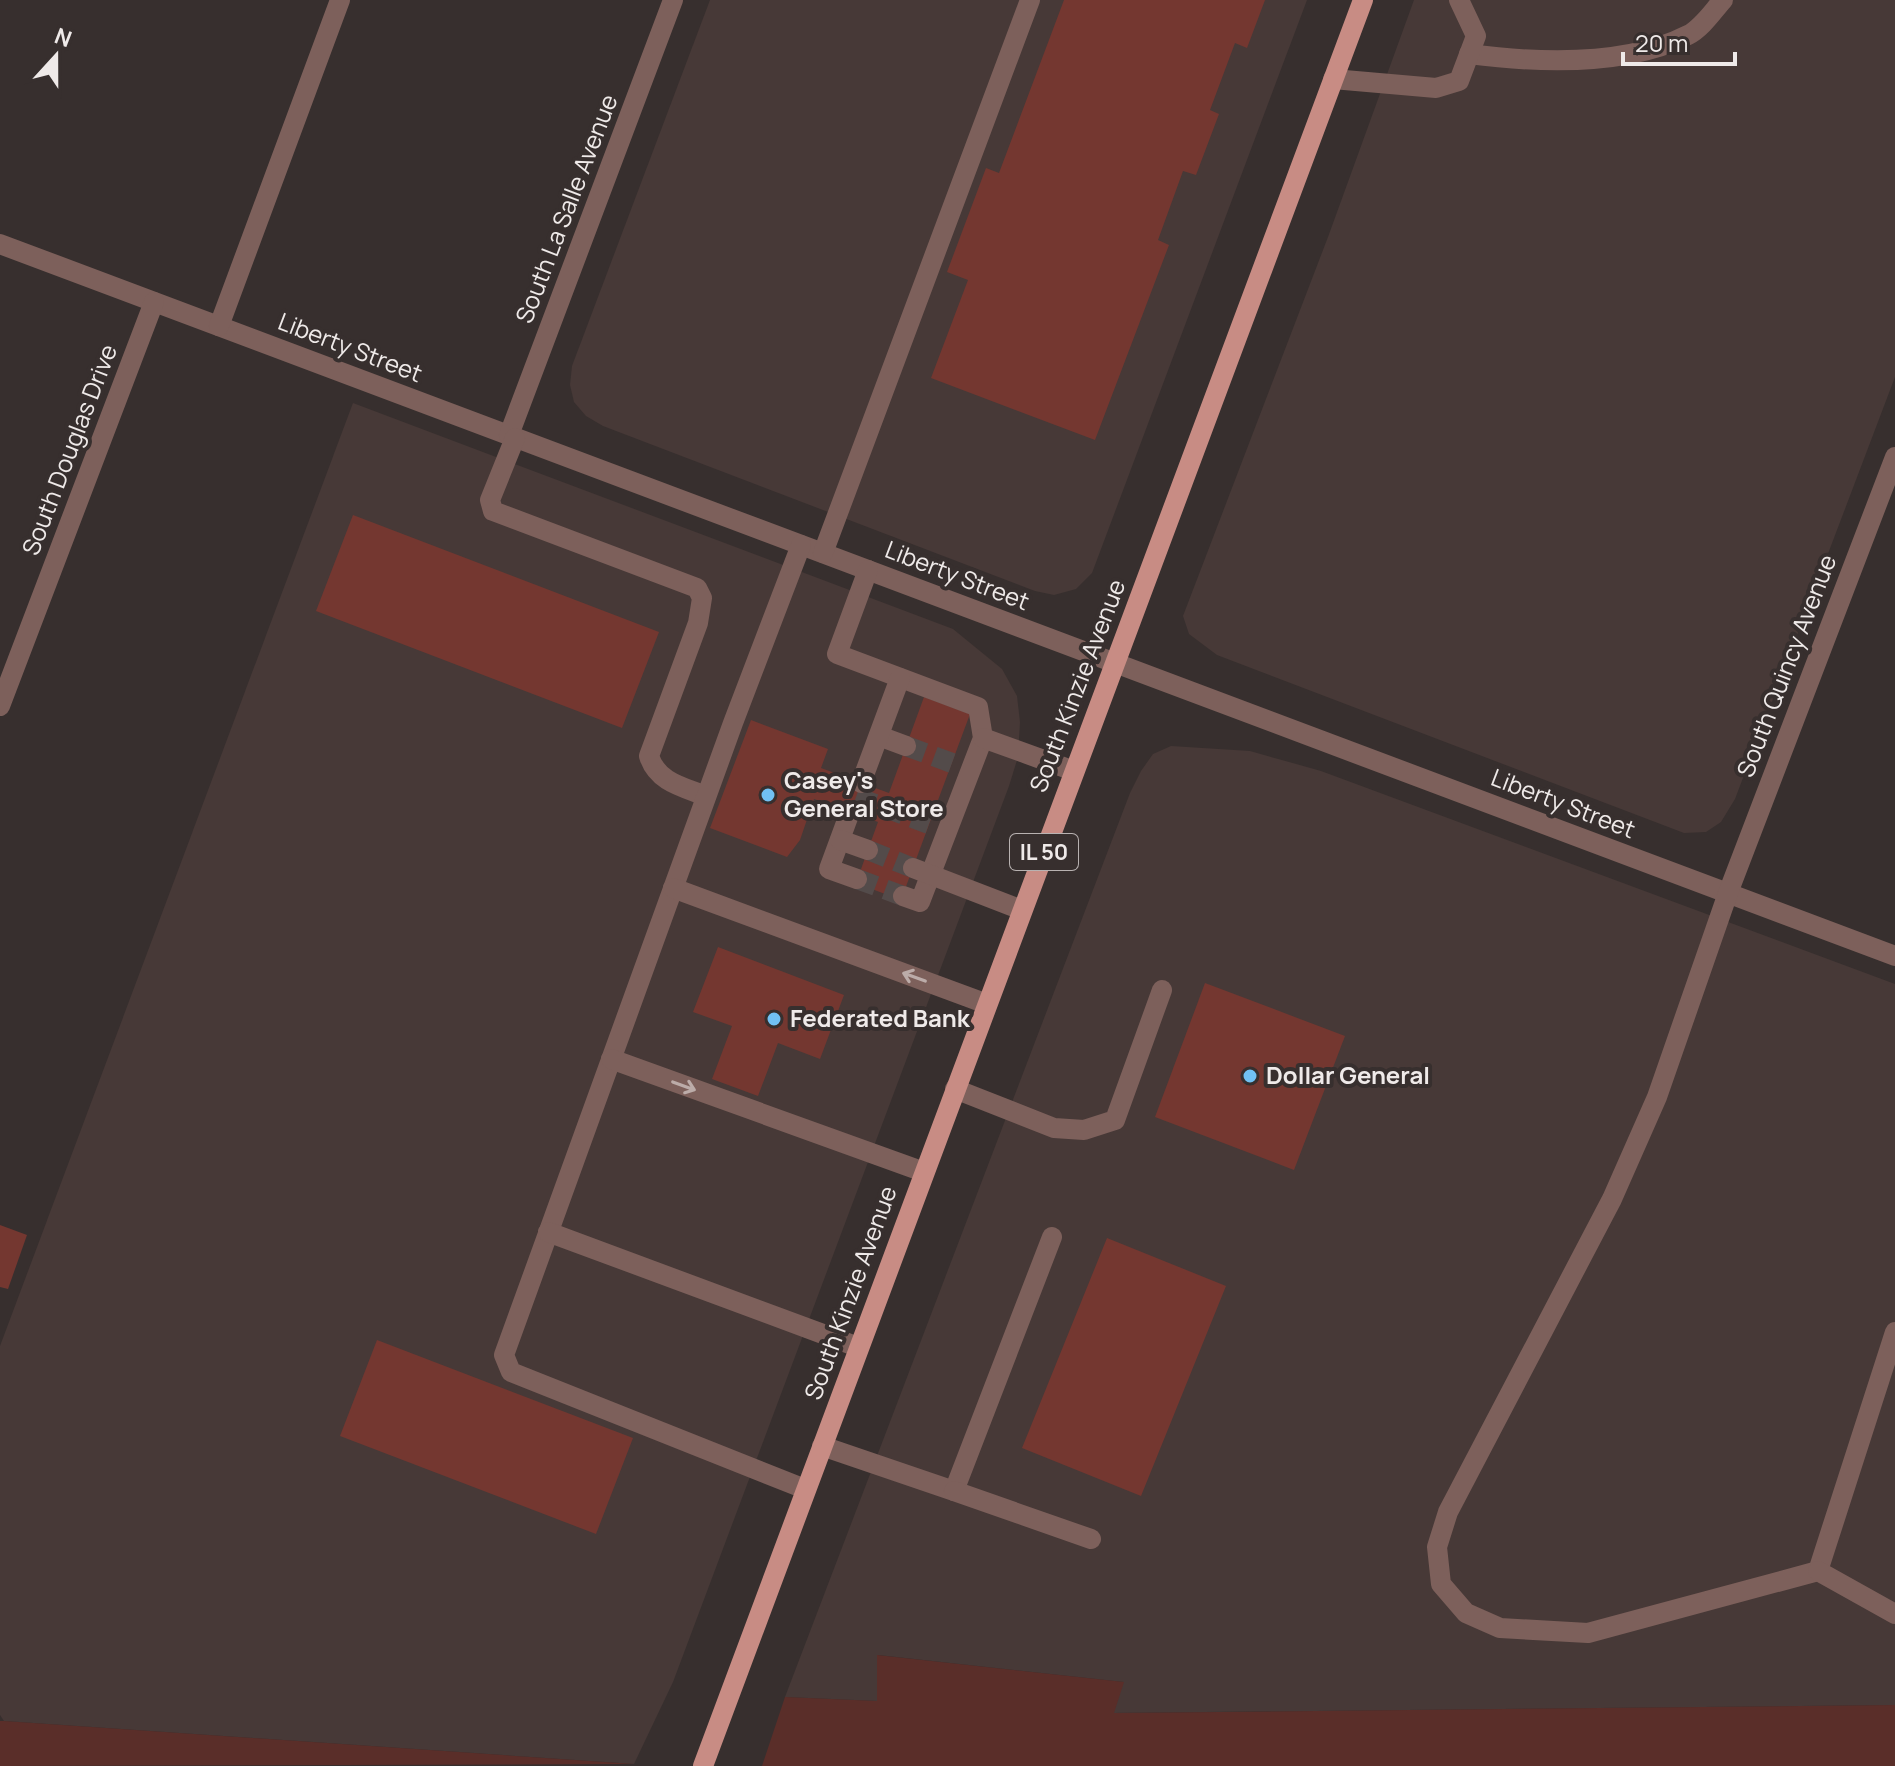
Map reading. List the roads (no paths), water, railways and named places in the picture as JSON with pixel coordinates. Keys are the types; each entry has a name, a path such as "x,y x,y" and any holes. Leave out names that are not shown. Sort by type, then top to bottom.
{"main road":[{"name":"South Kinzie Avenue","path":"703,1766 1363,0"}],"street":[{"path":"219,326 340,0"},
{"name":"South La Salle Avenue","path":"673,0 490,500 493,511 697,588 702,598 698,623 649,756 653,769 668,782 706,796"},
{"path":"823,553 1030,0"},
{"path":"1333,79 1436,88 1459,81 1476,36 1459,0"},
{"path":"1469,54 1525,61 1582,60 1653,48 1692,34 1723,0"},
{"name":"Liberty Street","path":"0,244 1895,956"},
{"name":"South Douglas Drive","path":"0,706 154,302"},
{"name":"South Quincy Avenue","path":"1818,1571 1588,1633 1500,1628 1466,1613 1441,1584 1437,1547 1448,1512 1612,1199 1657,1097 1728,893 1895,457"},
{"path":"801,545 706,796 504,1355 511,1372 805,1489"},
{"path":"868,570 837,654 978,707 983,738 961,767 922,871 920,902 903,896"},
{"path":"861,783 900,678"},
{"path":"879,736 906,746"},
{"path":"983,738 1074,771"},
{"path":"850,812 829,869 857,879"},
{"path":"840,840 868,850"},
{"path":"922,871 1022,910"},
{"path":"673,888 987,1004"},
{"path":"955,1089 1054,1128 1084,1130 1115,1120 1162,990"},
{"path":"611,1059 924,1172"},
{"path":"548,1232 858,1347"},
{"path":"954,1491 1052,1237"},
{"path":"1895,1332 1818,1571 1895,1614"},
{"path":"822,1446 1091,1539"}],"tunnel":[{"path":"906,746 952,763"},
{"path":"856,797 929,824"},
{"path":"868,850 913,868"},
{"path":"857,879 903,896"}],"place":[{"name":"Casey's General Store","path":"768,795"},
{"name":"Federated Bank","path":"774,1019"},
{"name":"Dollar General","path":"1250,1076"}]}
